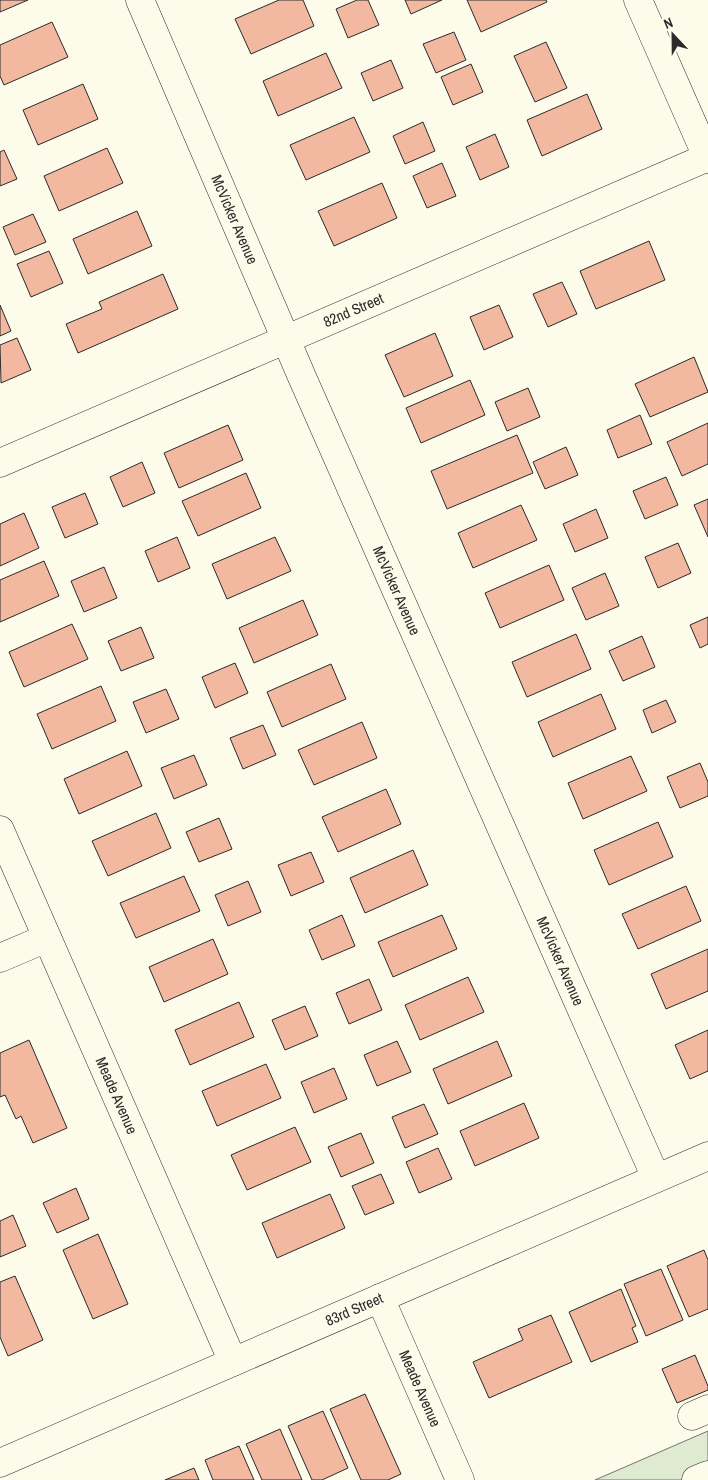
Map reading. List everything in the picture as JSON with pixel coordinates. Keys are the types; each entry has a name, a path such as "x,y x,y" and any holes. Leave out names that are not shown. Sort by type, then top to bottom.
{"street":[{"name":"McVicker Avenue","path":"140,0 286,339 656,1178"},
{"path":"638,0 708,158"},
{"name":"82nd Street","path":"0,463 708,158"},
{"name":"Meade Avenue","path":"0,830 233,1362"},
{"path":"0,958 47,938"},
{"name":"83rd Street","path":"0,1463 708,1156"},
{"name":"Meade Avenue","path":"380,1298 460,1480"},
{"path":"696,1480 708,1475"}],"green space":[{"path":"708,1431 708,1480 595,1480"}],"building":[{"path":"0,0 28,0 0,12"},
{"path":"279,0 303,0 314,26 251,54 235,19"},
{"path":"357,0 368,0 379,25 348,38 336,9"},
{"path":"405,0 442,0 411,14"},
{"path":"467,0 546,0 547,2 481,32"},
{"path":"52,22 68,57 4,85 0,76 0,45"},
{"path":"454,32 466,60 436,73 423,44"},
{"path":"546,42 567,88 535,102 514,56"},
{"path":"326,53 342,88 278,116 263,81"},
{"path":"391,60 403,88 373,101 361,73"},
{"path":"471,64 483,92 453,105 441,77"},
{"path":"83,84 98,119 38,145 23,110"},
{"path":"587,94 602,129 542,156 527,120"},
{"path":"354,117 370,152 306,180 290,145"},
{"path":"423,122 435,151 405,164 393,136"},
{"path":"495,134 509,167 480,180 466,147"},
{"path":"107,148 123,183 59,211 44,176"},
{"path":"4,150 17,179 0,186 0,152"},
{"path":"442,163 456,196 427,208 413,176"},
{"path":"382,183 397,218 334,246 318,211"},
{"path":"137,211 152,246 88,274 73,239"},
{"path":"33,214 46,242 15,255 3,227"},
{"path":"649,241 665,280 596,309 580,271"},
{"path":"49,251 63,283 31,297 17,264"},
{"path":"163,274 178,309 78,353 66,324 102,309 99,302"},
{"path":"562,282 577,314 548,327 533,294"},
{"path":"0,305 11,331 0,336"},
{"path":"499,305 513,337 484,350 470,317"},
{"path":"435,333 453,376 404,397 385,355"},
{"path":"17,338 31,370 1,383 0,345"},
{"path":"694,357 708,392 650,417 635,384"},
{"path":"470,380 485,415 421,443 406,408"},
{"path":"528,388 540,417 507,431 495,402"},
{"path":"640,415 652,444 618,458 607,430"},
{"path":"708,423 708,464 682,476 667,442"},
{"path":"228,425 243,460 179,488 164,453"},
{"path":"517,435 533,473 447,509 431,471"},
{"path":"566,447 578,475 545,489 533,462"},
{"path":"142,462 155,493 123,507 110,477"},
{"path":"246,473 261,508 198,536 182,501"},
{"path":"666,477 678,505 645,519 633,491"},
{"path":"85,493 98,524 65,538 52,507"},
{"path":"708,499 708,537 694,505"},
{"path":"521,505 537,540 473,568 458,533"},
{"path":"596,509 608,538 575,552 563,524"},
{"path":"24,513 39,548 0,566 0,524"},
{"path":"177,537 190,568 158,582 145,551"},
{"path":"275,537 291,571 227,599 212,564"},
{"path":"678,543 691,573 658,588 645,557"},
{"path":"44,561 59,596 0,622 0,580"},
{"path":"549,565 564,600 500,628 485,593"},
{"path":"104,567 117,598 84,612 71,581"},
{"path":"605,573 619,606 586,620 572,588"},
{"path":"303,600 318,635 254,663 239,628"},
{"path":"708,617 708,644 700,648 690,625"},
{"path":"72,624 88,659 24,687 9,652"},
{"path":"141,627 154,658 121,671 108,641"},
{"path":"576,634 591,669 527,697 512,662"},
{"path":"642,636 655,667 623,681 609,651"},
{"path":"235,663 248,693 215,708 202,677"},
{"path":"331,664 346,699 282,727 267,692"},
{"path":"101,686 116,721 52,749 37,714"},
{"path":"166,689 179,719 146,733 133,702"},
{"path":"601,694 616,729 553,757 538,722"},
{"path":"666,700 676,722 652,733 643,710"},
{"path":"362,722 377,758 314,785 298,750"},
{"path":"263,725 276,755 243,769 230,738"},
{"path":"127,751 142,786 79,814 64,779"},
{"path":"194,755 207,785 174,799 161,768"},
{"path":"631,756 647,791 583,819 568,783"},
{"path":"700,763 708,782 708,796 680,808 667,777"},
{"path":"386,789 401,824 338,852 322,817"},
{"path":"156,813 171,848 108,876 92,841"},
{"path":"219,818 232,849 199,862 186,832"},
{"path":"658,822 673,857 609,885 594,850"},
{"path":"413,850 428,885 365,913 350,878"},
{"path":"311,852 324,882 291,896 278,865"},
{"path":"184,876 200,911 136,938 120,903"},
{"path":"248,881 261,912 228,926 215,895"},
{"path":"686,886 701,921 638,949 622,914"},
{"path":"342,915 355,946 322,960 309,930"},
{"path":"442,915 457,949 393,977 378,942"},
{"path":"213,939 228,974 164,1002 149,967"},
{"path":"708,949 708,991 666,1009 651,974"},
{"path":"468,977 484,1012 420,1040 405,1005"},
{"path":"369,979 382,1010 349,1024 336,993"},
{"path":"239,1002 254,1037 190,1065 175,1030"},
{"path":"305,1006 318,1036 285,1050 272,1020"},
{"path":"708,1030 708,1071 690,1079 675,1045"},
{"path":"29,1040 67,1128 33,1143 21,1116 16,1119 5,1095 0,1097 0,1053"},
{"path":"397,1041 411,1072 377,1086 364,1055"},
{"path":"497,1041 512,1076 448,1104 433,1069"},
{"path":"266,1064 281,1098 217,1126 202,1091"},
{"path":"334,1068 347,1099 314,1113 301,1082"},
{"path":"524,1103 539,1138 475,1166 460,1131"},
{"path":"424,1104 438,1134 405,1148 392,1117"},
{"path":"295,1127 311,1162 247,1190 231,1155"},
{"path":"361,1133 374,1163 341,1177 328,1147"},
{"path":"438,1148 452,1179 419,1193 406,1162"},
{"path":"381,1174 394,1203 365,1215 352,1186"},
{"path":"76,1188 89,1219 57,1233 43,1203"},
{"path":"330,1194 345,1228 277,1258 262,1223"},
{"path":"13,1215 26,1246 0,1257 0,1221"},
{"path":"98,1234 128,1304 93,1319 63,1250"},
{"path":"704,1250 708,1260 708,1309 689,1317 667,1266"},
{"path":"661,1269 683,1320 646,1336 624,1284"},
{"path":"15,1276 43,1340 8,1356 0,1337 0,1282"},
{"path":"621,1289 636,1326 632,1328 638,1342 591,1362 569,1312"},
{"path":"551,1315 572,1362 489,1398 473,1362 523,1340 518,1329"},
{"path":"695,1355 708,1390 677,1403 662,1369"},
{"path":"365,1394 401,1474 388,1480 361,1480 330,1409"},
{"path":"323,1411 348,1468 322,1480 312,1480 288,1426"},
{"path":"280,1429 302,1480 262,1480 246,1444"},
{"path":"239,1446 254,1480 213,1480 205,1460"},
{"path":"194,1468 199,1480 165,1480"}]}
